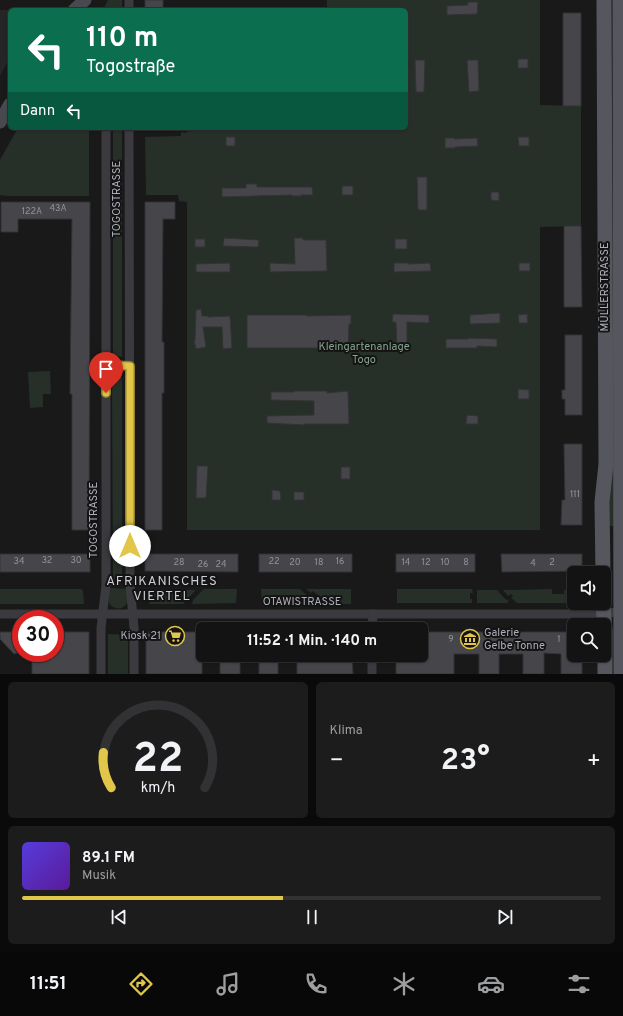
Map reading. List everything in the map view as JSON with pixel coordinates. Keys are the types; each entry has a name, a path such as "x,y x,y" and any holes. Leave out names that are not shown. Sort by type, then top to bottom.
{"main road":[{"name":"MÜLLERSTRASSE","path":"603,566 602,502 606,464 604,0"},
{"name":"MÜLLERSTRASSE","path":"620,0 622,232 621,674"},
{"path":"604,610 605,674"}],"street":[{"path":"76,8 85,0"},
{"path":"0,122 8,108"},
{"name":"TOGOSTRASSE","path":"101,674 101,628 106,585 106,130"},
{"name":"TOGOSTRASSE","path":"129,130 130,585 134,628 134,674"},
{"path":"106,365 130,366"},
{"name":"OTAWISTRASSE","path":"0,614 568,614 592,610"},
{"name":"OTAWISTRASSE","path":"611,610 622,612"},
{"path":"372,622 373,614"},
{"path":"372,662 372,674"}],"shaded area":[{"path":"0,10 8,10 8,62 0,76"}],"green space":[{"path":"108,0 122,0 122,8 104,8"},
{"name":"Kleingartenanlage Togo","path":"327,0 540,0 540,105 581,106 581,226 540,227 540,530 187,530 187,202 179,201 178,195 146,195 145,137 181,136 181,132 187,133 187,130 408,130 408,8 327,8"},
{"path":"17,130 89,130 89,196 0,195 0,160"},
{"path":"113,130 122,130 122,357 113,356"},
{"path":"50,371 51,394 43,394 43,407 30,408 28,372"},
{"path":"112,376 122,377 122,578 126,579 127,581 109,581 109,579 113,577"},
{"path":"616,430 616,526 607,526"},
{"path":"109,588 127,589 127,602 124,607 115,608 110,605"},
{"path":"0,589 81,589 83,591 84,604 0,604"},
{"path":"151,589 195,591 183,604 150,604 149,598 151,598"},
{"path":"204,589 237,589 236,603 192,604 193,600"},
{"path":"261,589 300,589 313,602 311,604 262,604"},
{"path":"306,589 351,589 351,604 323,604 316,597 318,595 313,591 311,593"},
{"path":"397,589 472,589 473,593 470,593 470,599 472,599 472,603 397,603"},
{"path":"552,589 552,594 564,594 564,590 567,590 567,603 517,603 511,598 513,596 511,594 508,596 503,590"},
{"path":"477,590 497,590 509,601 507,603 477,603"},
{"path":"108,634 128,635 128,674 108,674"}],"building":[{"path":"145,0 163,0 163,8 145,8"},
{"path":"468,2 478,2 477,14 447,15 447,6 468,5"},
{"path":"563,13 581,13 581,106 563,106"},
{"path":"518,59 528,59 528,68 518,68"},
{"path":"415,60 425,60 424,92 416,92"},
{"path":"467,60 478,60 479,91 469,92"},
{"path":"226,137 235,137 235,146 226,146"},
{"path":"518,137 529,137 529,146 519,146"},
{"path":"445,138 477,138 478,146 445,148"},
{"path":"417,177 427,177 427,210 418,210"},
{"path":"246,184 257,184 257,187 312,187 313,195 222,197 222,188 246,188"},
{"path":"342,186 353,186 353,195 342,195"},
{"path":"491,192 499,192 499,201 491,200"},
{"path":"1,202 90,202 89,530 72,530 72,394 70,394 72,219 18,219 18,232 1,232"},
{"path":"145,202 175,202 175,219 163,219 162,342 164,342 164,393 162,393 162,530 145,530"},
{"path":"564,226 581,226 582,307 564,307"},
{"path":"224,238 259,240 258,247 223,246"},
{"path":"294,238 303,238 303,240 326,240 327,271 270,272 270,263 295,264"},
{"path":"195,239 205,239 205,247 195,247"},
{"path":"395,239 407,239 407,249 395,249"},
{"path":"230,263 230,272 196,272 196,264"},
{"path":"394,263 430,263 431,271 394,272"},
{"path":"519,263 530,263 530,271 519,271"},
{"path":"201,309 202,316 230,316 232,348 223,349 222,327 203,327 206,347 196,349 194,340 196,310"},
{"path":"500,313 500,323 470,324 470,315"},
{"path":"393,314 429,315 429,323 407,322 407,348 397,348 396,323 392,322"},
{"path":"527,314 528,323 519,323 518,315"},
{"path":"247,315 351,315 348,348 247,348"},
{"path":"565,335 582,335 582,415 565,415 565,399 562,399 562,390 565,390"},
{"path":"446,339 497,339 497,347 477,346 477,348 446,348"},
{"path":"518,389 529,390 529,399 518,399"},
{"path":"327,391 327,393 348,391 349,424 304,425 267,423 267,416 314,415 314,401 271,400 271,392"},
{"path":"467,415 478,416 478,424 466,424"},
{"path":"564,444 582,444 582,525 561,525 562,500 565,500"},
{"path":"197,466 208,466 206,498 196,498"},
{"path":"341,467 350,467 350,479 341,479"},
{"path":"272,490 280,491 281,500 272,500"},
{"path":"294,492 304,492 304,500 294,500"},
{"path":"0,554 90,554 90,572 0,572"},
{"path":"145,554 238,554 238,572 145,571"},
{"path":"259,554 352,554 352,572 259,572"},
{"path":"396,554 475,554 475,572 396,572"},
{"path":"501,554 582,554 582,566 567,566 567,571 502,572"},
{"path":"0,632 12,632 12,652 0,639"},
{"path":"64,632 89,632 89,674 32,674 32,662 64,662"},
{"path":"146,632 196,632 196,662 202,662 202,674 146,674"},
{"path":"428,632 567,632 567,662 582,662 582,674 561,674 561,654 544,653 544,674 523,674 523,654 499,654 499,674 479,674 479,654 454,654 454,674 396,674 396,662 428,662"},
{"path":"220,662 240,662 240,674 220,674"},
{"path":"259,662 278,662 278,674 259,674"},
{"path":"297,662 352,662 353,674 297,674"}],"place":[{"name":"Kiosk 21","path":"175,636"},
{"name":"Galerie Gelbe Tonne","path":"470,639"}],"district":[{"name":"AFRIKANISCHES VIERTEL","path":"162,590"}],"route":[{"path":"106,393 106,365 130,366 130,546"}]}
